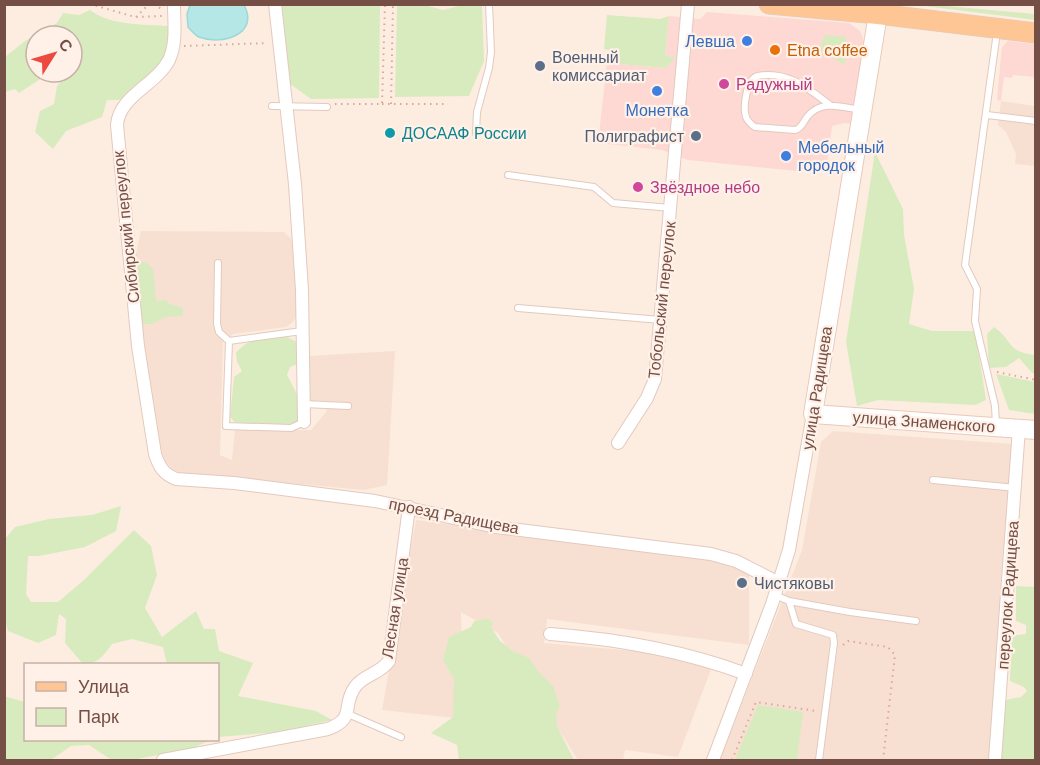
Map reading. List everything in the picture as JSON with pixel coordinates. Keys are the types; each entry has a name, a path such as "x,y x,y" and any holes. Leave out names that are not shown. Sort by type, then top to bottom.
{"main road":[{"path":"769,4 879,9 1035,33"},
{"name":"улица Радищева","path":"813,414 879,9"},
{"name":"улица Знаменского","path":"813,414 1027,429"}],"street":[{"path":"275,4 295,184 303,331 304,422"},
{"name":"Тобольский переулок","path":"618,443 652,388 655,379 662,321 688,4"},
{"name":"Сибирский переулок","path":"161,469 155,454 138,346 117,125 122,107 157,76 170,59 174,37 172,10"},
{"name":"улица Радищева","path":"713,760 775,596 789,550 813,414"},
{"name":"переулок Радищева","path":"995,760 1016,488 1027,429"},
{"name":"проезд Радищева","path":"161,469 176,479 234,483 375,501 496,527 711,554 746,565 779,583"},
{"name":"Лесная улица","path":"348,714 351,694 357,685 389,661 409,507"},
{"path":"550,634 615,640 673,651 746,674"},
{"path":"163,760 328,729 339,724 348,714"}],"lane":[{"path":"476,133 477,112 491,52 489,4"},
{"path":"996,426 995,406 975,321 977,290 965,265 998,28"},
{"path":"830,105 813,111 799,129 795,130 755,128 745,114 747,87 750,81 759,75 793,80 830,105 862,110"},
{"path":"272,106 326,105"},
{"path":"987,115 1035,121"},
{"path":"508,175 594,187 613,203 671,208"},
{"path":"218,263 217,324 219,332 229,341 303,331"},
{"path":"518,308 662,321"},
{"path":"229,341 226,426 291,428 304,422"},
{"path":"304,404 348,406"},
{"path":"933,480 1016,488"},
{"path":"775,596 789,601 850,612 916,621"},
{"path":"789,601 796,624 833,635 834,643 819,760"},
{"path":"348,714 401,737"}],"path":[{"path":"90,4 135,17 172,10"},
{"path":"135,17 149,4"},
{"path":"382,104 385,4"},
{"path":"391,104 393,4"},
{"path":"180,46 272,42"},
{"path":"326,105 447,104"},
{"path":"987,374 999,372 1035,380"},
{"path":"842,651 848,641 888,647 895,656 883,760"},
{"path":"732,760 756,702 825,712"}],"shaded area":[{"path":"707,12 849,23 860,31 864,41 852,124 832,126 826,172 797,166 796,171 688,160 662,150 598,143 607,63 666,68 675,58 665,56 669,16 700,19"},
{"path":"1008,41 1035,44 1035,77 1013,75 1012,78 1004,77 1001,101 997,100 1002,47"},
{"path":"1001,101 1035,106 1035,166 1015,164 1016,154 1006,132 998,125"},
{"path":"141,231 284,232 293,241 299,311 293,322 286,327 233,334 223,342 220,455 232,460 235,430 311,430 327,411 322,401 310,401 309,356 395,351 387,485 364,490 178,473 164,461 155,422 141,324 140,293 134,262"},
{"path":"833,431 1013,444 990,760 720,760 802,550 821,442"},
{"path":"416,520 657,549 749,569 749,645 547,619 544,643 679,655 713,664 678,757 625,750 623,760 578,760 498,633 461,612 464,719 382,710"}],"green space":[{"path":"282,5 380,5 379,98 311,99 289,83"},
{"path":"397,5 424,5 443,10 459,6 482,5 484,61 469,96 395,97"},
{"path":"917,5 1035,14 1035,20"},
{"path":"90,10 117,22 168,26 169,51 160,66 139,85 119,100 107,100 102,117 66,131 53,149 35,132 40,111 54,104 59,84 84,84 84,24 55,24 63,13 79,15"},
{"path":"607,15 660,19 669,16 665,56 676,57 666,68 607,63 609,50 604,49"},
{"path":"824,35 846,37 845,65 820,51"},
{"path":"24,42 24,84 33,84 19,93 15,89 5,92 5,57"},
{"path":"875,152 903,209 904,235 914,289 909,324 932,331 975,331 986,400 975,405 878,400 857,406 846,342"},
{"path":"134,262 146,262 153,269 156,301 165,300 183,308 183,316 166,317 152,324 141,324 140,293"},
{"path":"994,327 1014,348 1035,355 1035,373 1032,373 1019,358 1006,367 989,368 987,334"},
{"path":"287,337 297,342 298,364 290,367 287,375 300,400 301,419 278,426 235,422 230,417 234,377 242,371 237,362 236,353 252,341"},
{"path":"996,374 1035,382 1035,414 1009,410"},
{"path":"121,506 116,531 85,547 28,556 26,594 31,602 58,602 84,580 134,530 151,546 157,575 145,608 162,637 196,611 204,629 215,629 219,651 253,663 238,696 316,711 332,720 279,732 219,737 219,663 167,663 163,647 132,639 112,644 97,661 82,663 65,643 66,619 59,614 56,635 38,643 8,631 4,616 5,539 15,527 49,519 92,515"},
{"path":"1016,586 1035,587 1035,760 1001,760 1006,700 1021,697 1027,691 1024,687 1010,681 1011,636 1026,634 1026,625 1016,621"},
{"path":"488,619 493,622 491,627 500,641 514,652 529,658 553,686 560,706 556,713 557,726 574,760 459,760 457,745 431,733 453,717 454,679 443,660 449,637 471,627 474,621"},
{"path":"4,696 24,702 24,741 209,741 190,749 132,760 110,759 89,745 71,746 51,760 5,760"},
{"path":"758,705 803,712 797,760 735,760"}],"water":[{"path":"190,5 244,5 248,15 247,24 243,30 228,38 218,40 199,37 188,27 187,14"}],"place":[{"name":"Левша","path":"747,41"},
{"name":"Etna coffee","path":"775,50"},
{"name":"Военный комиссариат","path":"540,66"},
{"name":"Радужный","path":"724,84"},
{"name":"Монетка","path":"657,91"},
{"name":"ДОСААФ России","path":"390,133"},
{"name":"Полиграфист","path":"696,136"},
{"name":"Мебельный городок","path":"786,156"},
{"name":"Звёздное небо","path":"638,187"},
{"name":"Чистяковы","path":"742,583"}]}
